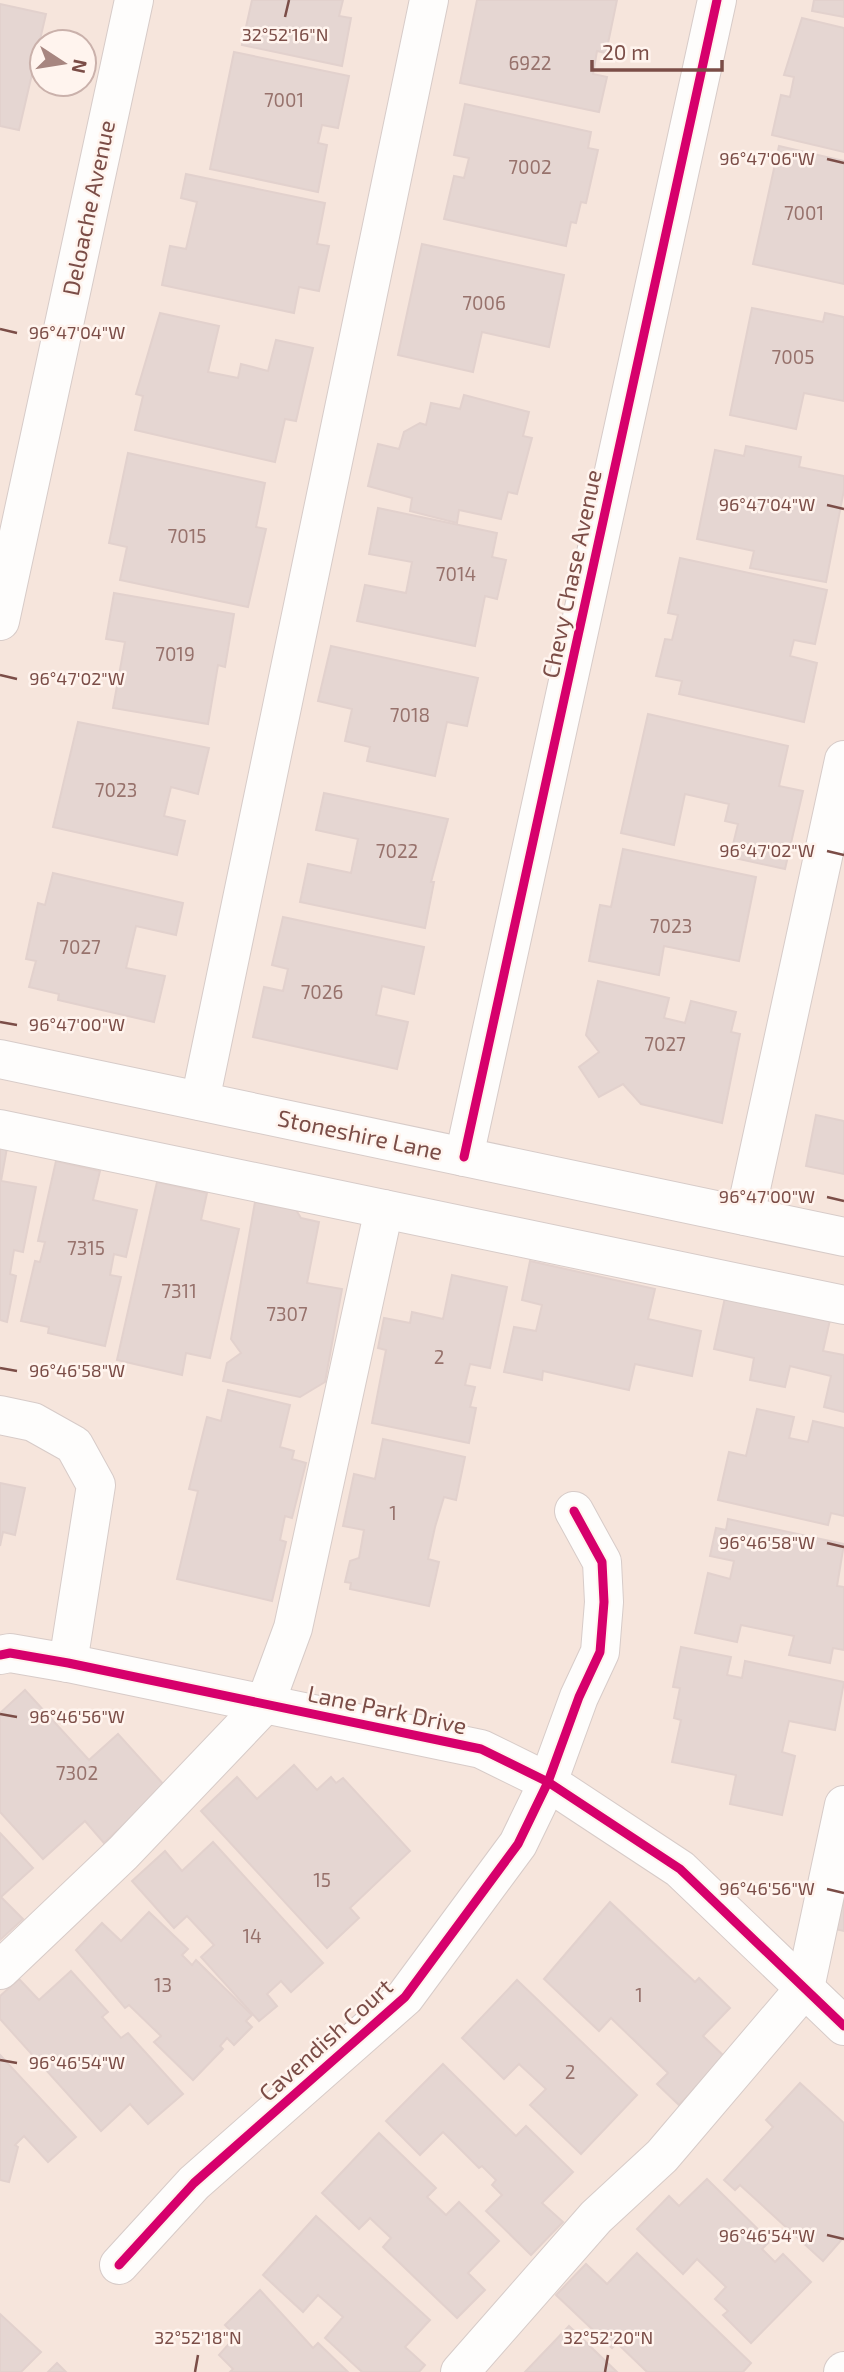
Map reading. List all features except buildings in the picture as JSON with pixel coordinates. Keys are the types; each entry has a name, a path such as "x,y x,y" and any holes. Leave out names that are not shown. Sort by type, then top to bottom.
{"street":[{"name":"Deloache Avenue","path":"0,621 134,0"},
{"path":"200,1101 429,0"},
{"name":"Chevy Chase Avenue","path":"464,1157 717,0"},
{"path":"746,1216 844,760"},
{"name":"Stoneshire Lane","path":"0,1059 844,1237"},
{"path":"0,1129 844,1306"},
{"path":"0,1970 123,1853 265,1704 293,1628 384,1209"},
{"path":"0,1415 33,1422 74,1445 96,1485 68,1663"},
{"name":"Cavendish Court","path":"119,2265 194,2183 405,1997 518,1844 548,1782 579,1697 600,1652 604,1602 602,1562 574,1511"},
{"name":"Lane Park Drive","path":"0,1655 10,1653 68,1663 481,1749 548,1782 680,1869 844,2025"},
{"path":"460,2372 596,2217 662,2156 805,1988 844,1805"}],"shaded area":[{"path":"0,0 844,0 844,2372 0,2372"}],"cycle path":[{"path":"464,1157 717,0"},
{"path":"119,2265 194,2183 405,1997 518,1844 548,1782 579,1697 600,1652 604,1602 602,1562 574,1511"},
{"path":"0,1655 10,1653 68,1663 481,1749 548,1782 680,1869 844,2026"}]}
